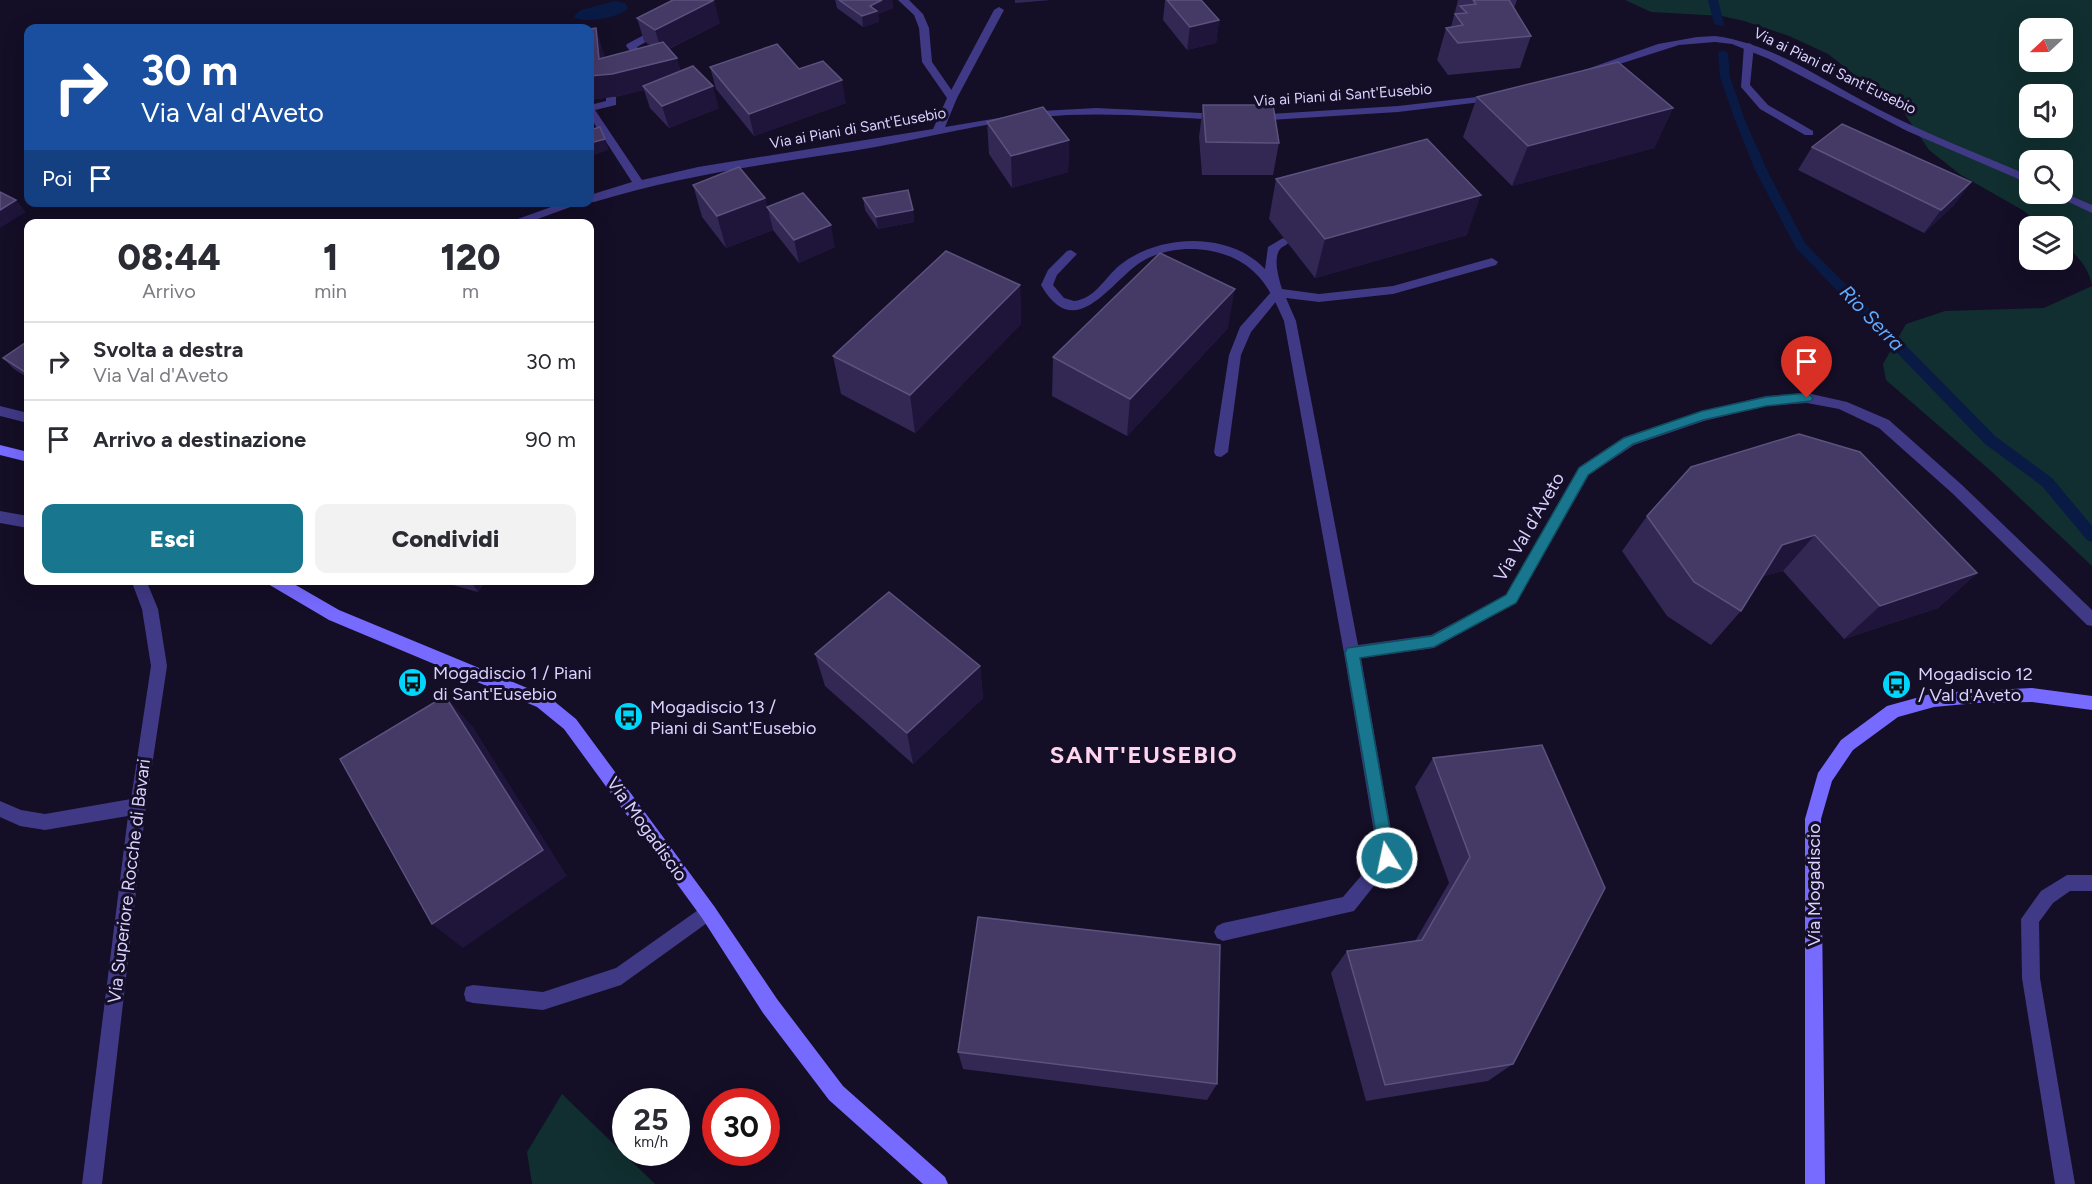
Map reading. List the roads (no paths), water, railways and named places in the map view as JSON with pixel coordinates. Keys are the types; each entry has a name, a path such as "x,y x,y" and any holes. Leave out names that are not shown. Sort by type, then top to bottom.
{"street":[{"path":"903,0 918,14 924,28 927,62 952,98"},
{"path":"937,132 952,98 999,10"},
{"path":"625,70 641,57 631,46 671,24"},
{"name":"Via ai Piani di Sant'Eusebio","path":"1559,79 1642,51 1695,40 1732,40 1749,46 1872,110 2019,176"},
{"path":"1749,46 1744,86 1764,107 1809,133"},
{"name":"Via ai Piani di Sant'Eusebio","path":"594,198 639,183 698,171 886,142 1041,114 1096,111 1239,117 1398,109 1489,100 1509,94"},
{"path":"594,108 612,103 611,97"},
{"path":"594,115 639,183"},
{"path":"2073,201 2092,209"},
{"path":"526,219 563,207"},
{"path":"1223,932 1348,905 1387,858 1352,653 1290,321 1269,268 1274,247 1283,242"},
{"path":"1071,254 1052,273 1047,285 1052,295 1065,304 1079,305 1096,297 1126,266 1152,252 1187,244 1239,256 1255,266 1277,293 1319,298 1393,290 1492,262"},
{"path":"1221,452 1235,355 1245,330 1277,293"},
{"name":"Via Val d'Aveto","path":"1352,653 1434,641 1511,599 1584,471 1629,441 1702,416 1766,401 1807,398 1842,405 1884,424 1957,489 2092,620"},
{"path":"0,411 24,417"},
{"path":"0,450 24,456"},
{"path":"0,517 24,521"},
{"name":"Via Superiore Rocche di Bavari","path":"92,1184 138,806 159,666 150,609 140,585"},
{"name":"Via Mogadiscio","path":"282,585 334,615 543,702 570,724 708,912 770,1006 836,1093 938,1184"},
{"name":"Via Mogadiscio","path":"1815,1184 1813,819 1824,778 1847,745 1893,711 1934,700 1977,696 2032,695 2092,704"},
{"path":"0,809 20,818 45,822 138,806"},
{"path":"2065,1184 2031,978 2030,919 2047,897 2067,883 2092,884"},
{"path":"473,994 543,1001 621,976 708,912"}],"water":[{"path":"614,1 625,3 628,8 624,12 603,19 587,20 574,16 581,10"}],"waterway":[{"name":"Rio Serra","path":"1713,0 1719,24"},
{"name":"Rio Serra","path":"1723,53 1725,77 1740,120 1761,170 1800,245 1990,440 2047,482 2092,536"}],"place":[{"name":"Mogadiscio 1 / Piani di Sant'Eusebio","path":"412,683"},
{"name":"Mogadiscio 12 / Val d'Aveto","path":"1897,684"},
{"name":"Mogadiscio 13 / Piani di Sant'Eusebio","path":"629,717"}],"district":[{"name":"SANT'EUSEBIO","path":"1144,755"}]}
